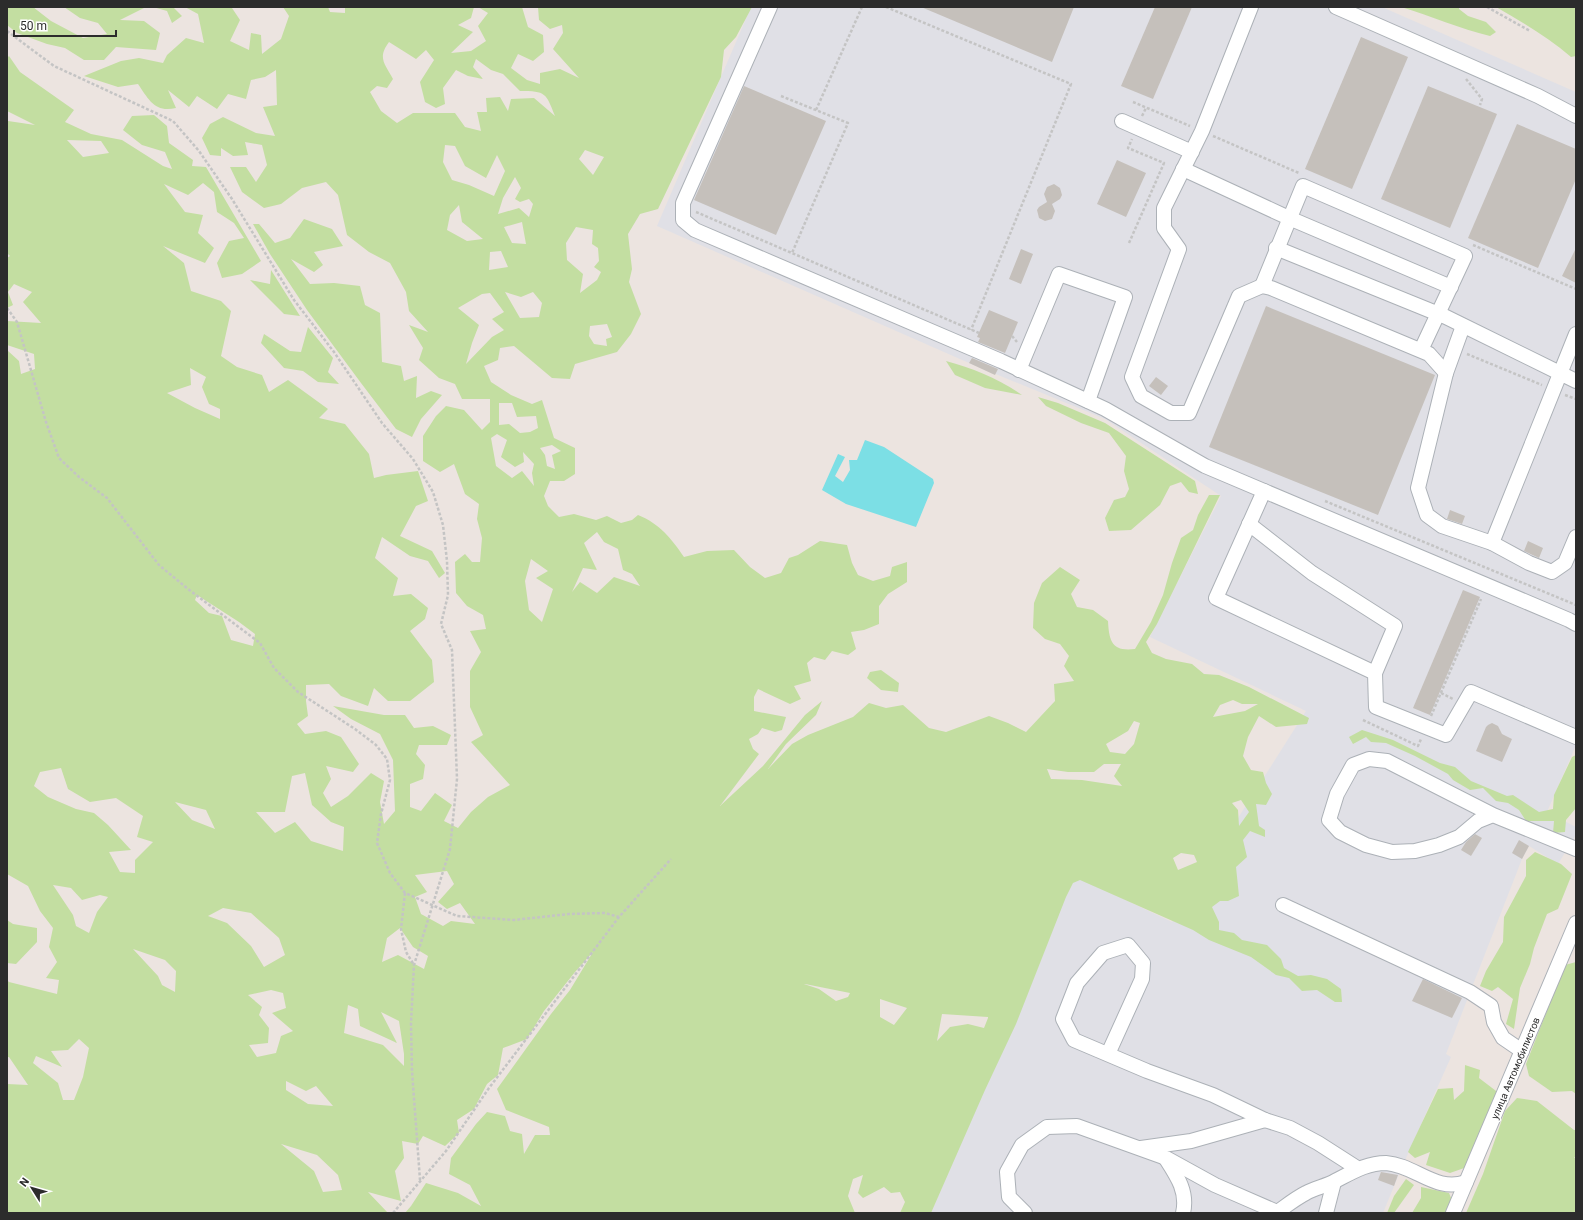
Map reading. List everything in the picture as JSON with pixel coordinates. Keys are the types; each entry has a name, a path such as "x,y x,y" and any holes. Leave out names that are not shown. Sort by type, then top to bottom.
{"street":[{"path":"770,7 683,203 683,220 695,230 1106,409 1205,466 1576,624"},
{"path":"1251,7 1202,131 1164,208 1164,228 1179,249 1132,377 1141,396 1171,413 1189,413 1239,296 1262,286 1271,288 1429,354 1446,373"},
{"path":"1336,7 1538,96 1576,116"},
{"path":"1122,121 1138,126 1192,152"},
{"path":"1183,169 1289,218 1451,287"},
{"path":"1262,286 1276,248 1303,186 1465,256 1420,350"},
{"path":"1276,248 1438,314 1576,380"},
{"path":"1019,370 1059,274 1125,297 1088,401"},
{"path":"1463,326 1446,373 1418,488 1427,515 1442,526 1492,543 1529,563 1552,572 1565,563 1576,537"},
{"path":"1492,543 1576,334"},
{"path":"1264,491 1216,598 1376,673"},
{"path":"1249,524 1312,573 1396,626 1376,673 1376,707 1446,735 1471,692 1576,737"},
{"path":"1493,815 1478,821 1459,837 1439,845 1415,850 1392,852 1366,845 1340,832 1329,820 1337,794 1353,765 1370,759 1388,761 1493,815 1576,849"},
{"path":"1283,906 1470,992 1491,1006 1494,1022 1503,1038 1522,1051"},
{"name":"улица Автомобилистов","path":"1453,1213 1522,1051 1572,947 1576,923"},
{"path":"1108,1054 1142,979 1143,963 1128,945 1103,953 1077,983 1063,1019 1074,1040 1147,1071 1213,1095 1265,1120 1290,1128 1318,1143 1357,1168"},
{"path":"1139,1149 1191,1141 1265,1120"},
{"path":"1025,1213 1009,1197 1007,1172 1022,1145 1047,1127 1077,1126 1166,1158 1215,1185 1276,1213 1306,1193 1334,1182 1357,1168 1385,1163 1402,1167 1444,1185 1456,1186 1466,1182"},
{"path":"1166,1158 1180,1182 1185,1204 1183,1213"},
{"path":"1326,1213 1334,1182"}],"path":[{"path":"816,110 862,7"},
{"path":"886,7 1070,84 971,330"},
{"path":"1487,7 1530,30"},
{"path":"7,31 54,66 172,121 199,151 232,198 294,300 334,352 382,423 413,459 433,492 443,526 447,561 448,595 441,624 452,650 457,780 450,849 414,965 411,1023 412,1071 420,1180"},
{"path":"781,96 848,123 792,253"},
{"path":"1129,244 1164,163 1128,148 1146,108"},
{"path":"692,210 979,333"},
{"path":"7,308 17,322 46,422 59,458 79,477 107,498 159,565 260,644 274,668 298,692 355,729 376,745 387,759 390,780 381,814 377,844 390,873 405,893 457,916 514,920 569,914 605,913 619,917"},
{"path":"1012,336 1026,353"},
{"path":"1455,348 1576,399"},
{"path":"1319,498 1576,605"},
{"path":"1363,720 1418,746 1481,599"},
{"path":"393,1213 446,1151 489,1088 619,917 671,859"},
{"path":"405,893 401,929 406,952 414,965"}],"shaded area":[{"path":"751,7 1382,7 1576,92 1576,745 1547,812 1576,827 1576,835 1558,864 1529,846 1522,859 1446,1054 1451,1057 1383,1213 931,1213 1073,875 1172,922 1306,711 1150,637 1221,496 1105,419 969,363 657,226"}],"green space":[{"path":"7,7 33,7 51,21 83,38 107,34 98,23 80,18 64,7 146,7 120,20 144,21 160,33 156,50 116,47 104,60 84,60 65,48 47,44 17,33 7,25"},
{"path":"153,7 173,7 182,16 172,23 167,11"},
{"path":"185,7 232,8 240,20 230,41 249,50 251,33 261,35 262,54 281,39 289,16 283,7 328,7 330,12 345,13 345,7 474,7 471,18 458,25 473,32 451,53 471,51 486,41 478,26 488,13 478,7 522,7 528,27 543,35 544,52 533,61 518,54 511,68 527,80 540,84 540,73 560,69 579,78 553,49 563,33 562,25 550,29 539,20 538,7 752,7 736,37 724,50 721,77 658,209 640,214 628,234 632,269 629,282 641,314 631,334 617,352 575,364 570,379 552,378 514,346 500,348 498,360 484,366 491,382 511,395 532,404 542,400 554,438 575,448 575,474 564,481 550,481 544,496 548,506 559,517 574,514 596,520 607,516 621,523 632,520 638,515 659,527 684,557 707,551 734,550 750,567 765,578 781,573 789,558 798,555 820,541 847,545 852,563 858,575 873,581 890,576 892,567 907,562 907,582 888,594 879,606 879,624 864,630 851,632 856,649 848,655 832,651 825,660 814,657 807,663 811,681 794,686 801,699 790,704 758,689 754,697 754,711 786,717 782,730 775,732 762,728 758,734 749,739 753,749 759,754 720,806 763,766 805,715 822,701 816,715 786,744 768,769 792,744 808,735 853,717 869,703 886,708 903,705 929,728 946,732 989,716 1026,732 1055,701 1054,684 1074,681 1064,666 1069,656 1060,644 1045,639 1033,628 1034,603 1042,583 1060,567 1080,580 1071,594 1077,607 1093,610 1108,621 1109,634 1113,644 1117,647 1121,649 1135,649 1151,622 1163,595 1181,538 1193,530 1198,515 1209,495 1220,495 1157,624 1146,642 1152,653 1166,659 1192,664 1204,674 1219,675 1249,687 1309,718 1307,724 1276,727 1259,716 1248,737 1243,756 1251,770 1263,772 1266,783 1272,794 1266,805 1256,804 1259,826 1265,830 1265,837 1250,831 1243,840 1247,857 1236,867 1239,896 1228,901 1220,901 1212,907 1219,922 1219,930 1234,933 1242,940 1267,945 1281,959 1284,968 1298,976 1311,975 1327,979 1341,989 1342,1002 1335,1002 1317,990 1302,991 1289,978 1276,975 1251,957 1209,940 1193,930 1080,880 1073,883 1066,897 1016,1024 985,1090 931,1213 900,1213 905,1202 900,1192 891,1193 884,1187 863,1198 858,1193 863,1175 853,1179 848,1196 855,1213 405,1213 426,1183 458,1193 481,1206 470,1185 449,1174 451,1158 476,1124 487,1112 505,1116 510,1131 522,1134 524,1154 535,1135 550,1135 549,1127 506,1110 497,1089 570,990 593,952 544,1011 527,1039 503,1048 498,1075 487,1084 474,1109 457,1120 459,1133 445,1146 423,1136 418,1144 402,1141 404,1158 395,1171 401,1201 368,1192 388,1213 7,1213 7,1084 28,1085 9,1057 7,1057 7,980 9,982 57,994 59,980 46,978 57,962 49,947 53,928 40,911 28,886 7,874 7,350 19,361 21,374 35,369 34,354 7,345 7,321 41,323 23,302 32,292 14,284 8,292 13,305 7,308 7,258 10,256 7,253 7,123 8,121 35,125 7,111 7,58 9,56 20,72 74,110 65,122 91,134 122,140 163,166 172,169 165,152 142,145 123,130 132,116 154,115 167,126 169,143 193,160 192,166 206,167 261,261 242,274 222,278 217,263 229,241 244,238 234,223 217,212 214,192 203,183 188,195 164,184 185,212 203,215 198,233 214,248 205,263 163,246 184,263 191,291 221,301 231,311 221,356 237,367 262,375 269,392 288,380 328,409 319,418 345,424 369,454 374,478 418,471 428,501 416,506 400,536 432,551 445,573 439,578 428,561 410,556 382,537 375,558 398,578 393,596 411,594 428,608 425,619 410,631 432,660 434,682 410,701 388,701 374,688 368,706 341,696 329,684 306,685 308,716 297,724 305,734 326,731 341,737 359,764 353,772 326,766 331,779 323,793 331,807 348,796 371,773 384,781 380,802 384,824 395,811 393,760 380,734 351,719 333,706 384,715 405,715 414,728 433,726 451,735 447,745 419,745 416,754 425,765 423,779 410,784 410,807 421,811 435,793 452,805 444,821 458,828 471,812 488,797 510,785 471,742 483,735 470,707 470,671 481,652 470,631 486,629 483,615 467,606 456,593 455,562 465,554 472,562 480,562 482,538 477,519 479,504 465,494 454,464 440,472 423,461 423,436 436,416 446,406 464,410 482,430 490,422 490,399 462,399 455,384 439,378 419,360 423,348 409,325 428,332 409,311 406,292 390,263 369,252 347,235 338,195 326,182 302,188 281,204 264,208 242,192 230,167 246,167 256,182 267,165 262,145 245,142 248,155 233,156 221,148 221,156 210,155 202,138 210,124 223,117 256,133 275,136 263,107 277,105 276,70 265,77 251,80 246,99 228,94 217,109 197,96 189,107 168,90 176,108 163,109 153,104 149,100 138,84 118,87 84,76 121,61 139,58 163,63 167,55 186,38 204,43 198,14","holes":["389,42 416,59 426,50 434,60 420,82 425,102 436,108 445,104 443,88 456,70 468,76 483,79 473,67 476,59 491,70 503,74 520,91 535,92 544,95 547,98 555,116 534,98 511,99 508,111 500,97 486,98 487,112 477,112 481,131 465,127 455,113 413,113 397,123 381,111 370,92 377,86 387,88 393,79 384,61 383,52","67,140 101,141 109,153 83,157","445,145 455,146 465,166 486,178 497,155 505,171 494,196 469,185 452,180 443,162","585,150 604,157 593,175 579,159","515,177 521,188 515,199 520,202 529,199 533,204 529,217 519,208 498,214 503,198","459,205 462,222 483,239 467,241 447,230 450,215","522,222 526,244 512,243 504,227","576,227 593,230 592,244 598,248 599,261 594,267 601,272 597,280 580,293 583,274 567,260 566,243","501,251 508,267 489,270 490,252","505,292 521,297 533,292 542,303 539,317 520,318","490,293 504,312 492,319 504,330 492,337 466,364 479,325 458,308 482,294","607,324 612,337 606,339 607,346 594,344 589,336 590,326","190,368 206,377 202,387 209,404 220,409 220,419 167,393 191,385","499,403 512,403 517,417 536,416 538,428 530,432 520,433 509,424 499,425","497,434 507,440 501,457 515,467 524,462 523,452 534,464 532,473 534,486 522,471 512,478 496,466 491,438","552,445 561,451 552,455 555,469 547,466 545,455 540,448","597,532 604,542 618,549 623,570 632,574 640,586 614,577 597,593 580,582 572,592 583,568 597,570 584,543","531,559 548,571 536,578 553,589 542,622 529,610 525,581","197,595 255,634 253,646 231,640 222,616 209,613 195,600","1233,700 1242,704 1258,704 1245,711 1213,717 1220,705","1134,721 1140,723 1134,744 1125,754 1110,752 1106,744 1128,731","1104,764 1121,764 1114,776 1122,786 1082,780 1051,779 1047,769 1068,772 1094,772","61,768 68,789 90,802 116,798 143,816 137,837 153,842 135,860 135,873 120,872 109,852 131,850 108,825 94,813 76,809 48,797 34,786 40,772","305,773 312,805 331,822 344,827 343,851 311,841 295,822 275,833 256,812 285,812 292,776","1241,800 1249,812 1239,826 1238,810 1232,803","175,802 206,810 215,829 192,820","1181,853 1194,855 1197,862 1178,870 1173,858","447,871 454,884 438,902 447,909 460,903 475,924 451,921 443,926 421,914 415,897 427,892 415,875","53,885 71,888 82,900 100,895 108,897 97,912 89,933 76,926 73,915","223,908 251,913 279,938 285,955 264,967 251,946 227,923 208,916","400,928 413,947 428,956 424,969 398,955 382,962 387,938","133,949 165,960 176,971 175,992 162,985 158,976","804,984 850,993 848,997 836,1001 819,989","271,990 283,993 286,1008 272,1013 293,1031 281,1036 276,1053 257,1057 249,1045 268,1043 269,1028 259,1015 262,1007 248,995","880,999 907,1008 894,1025 880,1017","348,1005 358,1009 360,1026 397,1043 381,1012 399,1021 404,1054 404,1066 383,1045 344,1033","942,1014 988,1018 984,1028 968,1024 950,1027 937,1041","79,1039 89,1048 83,1077 74,1100 63,1100 58,1083 33,1063 36,1056 62,1067 51,1051 68,1050","286,1081 306,1091 316,1086 333,1106 308,1104 286,1090","281,1144 317,1155 338,1175 342,1190 323,1192 314,1171"]},
{"path":"1401,7 1459,7 1459,9 1468,16 1486,22 1496,32 1490,36"},
{"path":"1496,7 1576,7 1576,56 1571,57 1544,36"},
{"path":"304,219 332,229 343,246 314,252 323,265 314,272 291,259 310,284 334,283 360,286 365,305 380,313 382,362 401,366 404,381 417,376 416,398 431,391 442,395 421,419 412,437 396,429 361,383 307,310 270,254 253,224 259,224 275,243 290,238"},
{"path":"271,270 300,316 284,314 250,280 270,284"},
{"path":"308,327 333,358 328,372 339,384 318,382 303,371 284,368 261,343 264,334 290,351 301,352"},
{"path":"946,361 986,375 1022,395 985,388 955,375"},
{"path":"1038,397 1058,403 1105,423 1195,481 1198,494 1189,492 1181,482 1170,486 1160,505 1131,530 1109,531 1105,518 1114,500 1125,497 1129,489 1124,471 1126,456 1109,433 1081,423 1046,406"},
{"path":"881,670 899,683 898,692 881,690 867,678 870,672"},
{"path":"1362,730 1393,740 1440,763 1455,767 1471,781 1507,796 1513,795 1539,812 1553,809 1554,795 1572,757 1576,755 1576,808 1566,820 1565,832 1553,833 1554,821 1526,821 1519,810 1508,803 1496,801 1483,788 1470,790 1453,780 1448,774 1415,756 1386,743 1371,742 1366,737 1353,744 1349,737"},
{"path":"1535,852 1561,864 1572,874 1558,909 1547,914 1534,948 1530,964 1520,988 1514,1029 1506,1024 1513,999 1498,987 1492,991 1480,986 1486,971 1503,942 1504,917 1526,876 1526,860"},
{"path":"7,920 13,924 37,928 37,942 16,964 7,963"},
{"path":"1576,962 1576,1094 1572,1091 1552,1092 1529,1076 1526,1064 1565,965"},
{"path":"1465,1065 1480,1070 1479,1078 1500,1094 1467,1167 1450,1173 1426,1165 1430,1152 1415,1158 1408,1152 1438,1089 1453,1088 1454,1100 1464,1091"},
{"path":"1517,1098 1537,1101 1576,1130 1576,1157 1574,1157 1576,1159 1576,1213 1466,1213 1483,1174 1505,1111"},
{"path":"1406,1179 1414,1185 1394,1213 1387,1213 1394,1196"},
{"path":"1421,1187 1449,1193 1454,1205 1449,1213 1412,1213 1421,1198"}],"water":[{"path":"865,440 884,447 933,479 934,483 916,527 846,504 822,490 838,454 845,457 835,476 843,482 850,470 849,460 857,460"}],"building":[{"path":"921,7 1074,7 1052,62"},
{"path":"1155,7 1192,7 1153,99 1121,86"},
{"path":"1361,37 1408,57 1352,189 1305,169"},
{"path":"744,86 826,121 776,235 694,200"},
{"path":"1428,86 1497,114 1450,228 1381,199"},
{"path":"1517,124 1576,149 1576,179 1538,268 1468,238"},
{"path":"1117,160 1146,173 1126,217 1097,204"},
{"path":"1054,184 1060,188 1062,195 1060,199 1052,204 1055,211 1052,219 1045,221 1039,218 1037,210 1047,202 1044,194 1047,187"},
{"path":"1576,248 1576,283 1562,276"},
{"path":"1021,249 1033,254 1021,284 1009,279"},
{"path":"1266,306 1435,375 1378,515 1209,447"},
{"path":"989,310 1018,322 1005,353 978,342 980,338 977,337"},
{"path":"972,358 998,369 995,375 969,363"},
{"path":"1156,377 1168,386 1161,395 1149,386"},
{"path":"1450,510 1465,516 1462,524 1447,519"},
{"path":"1528,541 1543,548 1539,558 1524,551"},
{"path":"1463,590 1480,597 1430,715 1413,708"},
{"path":"1492,723 1498,726 1502,734 1512,739 1502,762 1476,751 1486,727"},
{"path":"1475,834 1482,838 1471,856 1461,850 1466,842"},
{"path":"1519,840 1529,846 1522,859 1512,853"},
{"path":"1423,979 1462,998 1452,1018 1412,1001"},
{"path":"1381,1172 1398,1175 1394,1186 1378,1180"}]}
